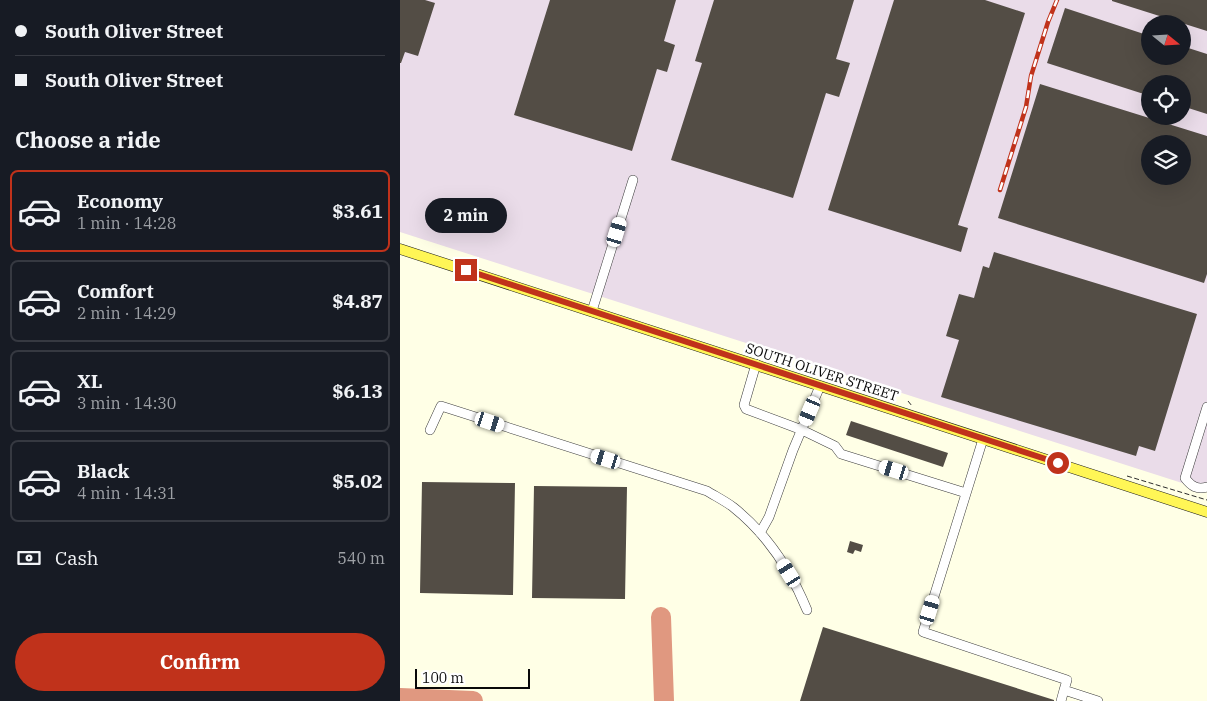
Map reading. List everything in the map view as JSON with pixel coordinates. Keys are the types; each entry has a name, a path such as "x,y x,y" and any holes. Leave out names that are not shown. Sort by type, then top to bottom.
{"main road":[{"name":"SOUTH OLIVER STREET","path":"400,249 1207,512"}],"lane":[{"path":"592,311 633,180"},
{"path":"756,364 744,405 746,409 802,430 835,446 841,454 966,493"},
{"path":"760,533 769,517 793,450 820,386"},
{"path":"430,430 440,406 707,491 733,507 760,533 796,584 807,610"},
{"path":"1207,406 1185,478 1190,485 1200,489 1207,486"},
{"path":"983,439 923,632 1067,680 1061,701"},
{"path":"1064,690 1098,701"}],"shaded area":[{"path":"400,0 1207,0 1207,491 400,232"}],"building":[{"path":"400,0 425,0 435,3 418,56 405,52 401,63 400,63"},
{"path":"550,0 676,0 664,41 675,45 667,72 657,69 632,151 514,115"},
{"path":"714,0 854,0 836,59 850,63 839,97 826,93 793,198 671,160 702,63 695,61"},
{"path":"894,0 985,0 1025,13 958,225 968,228 961,252 828,210"},
{"path":"1207,0 1207,31 1191,26 1191,15 1156,15 1112,1"},
{"path":"1065,8 1141,33 1141,65 1191,65 1191,49 1207,54 1207,114 1191,109 1191,75 1141,75 1141,93 1047,63"},
{"path":"1040,84 1141,115 1141,125 1172,125 1207,136 1207,274 1204,283 998,218"},
{"path":"994,252 1197,314 1155,451 1139,446 1136,456 941,397 959,340 946,336 959,294 974,298 983,266 989,268"},
{"path":"851,421 948,453 943,467 846,435"},
{"path":"422,482 515,483 513,595 420,593"},
{"path":"534,486 627,487 625,599 532,598"},
{"path":"850,541 863,545 861,552 855,550 853,554 847,552"},
{"path":"823,627 1054,700 1054,701 800,701"}],"taxiway":[{"path":"661,617 664,701"},
{"path":"400,698 473,701"}],"railway":[{"path":"1000,190 1026,107 1031,76 1057,0"}],"route":[{"path":"466,270 1058,463"}]}
